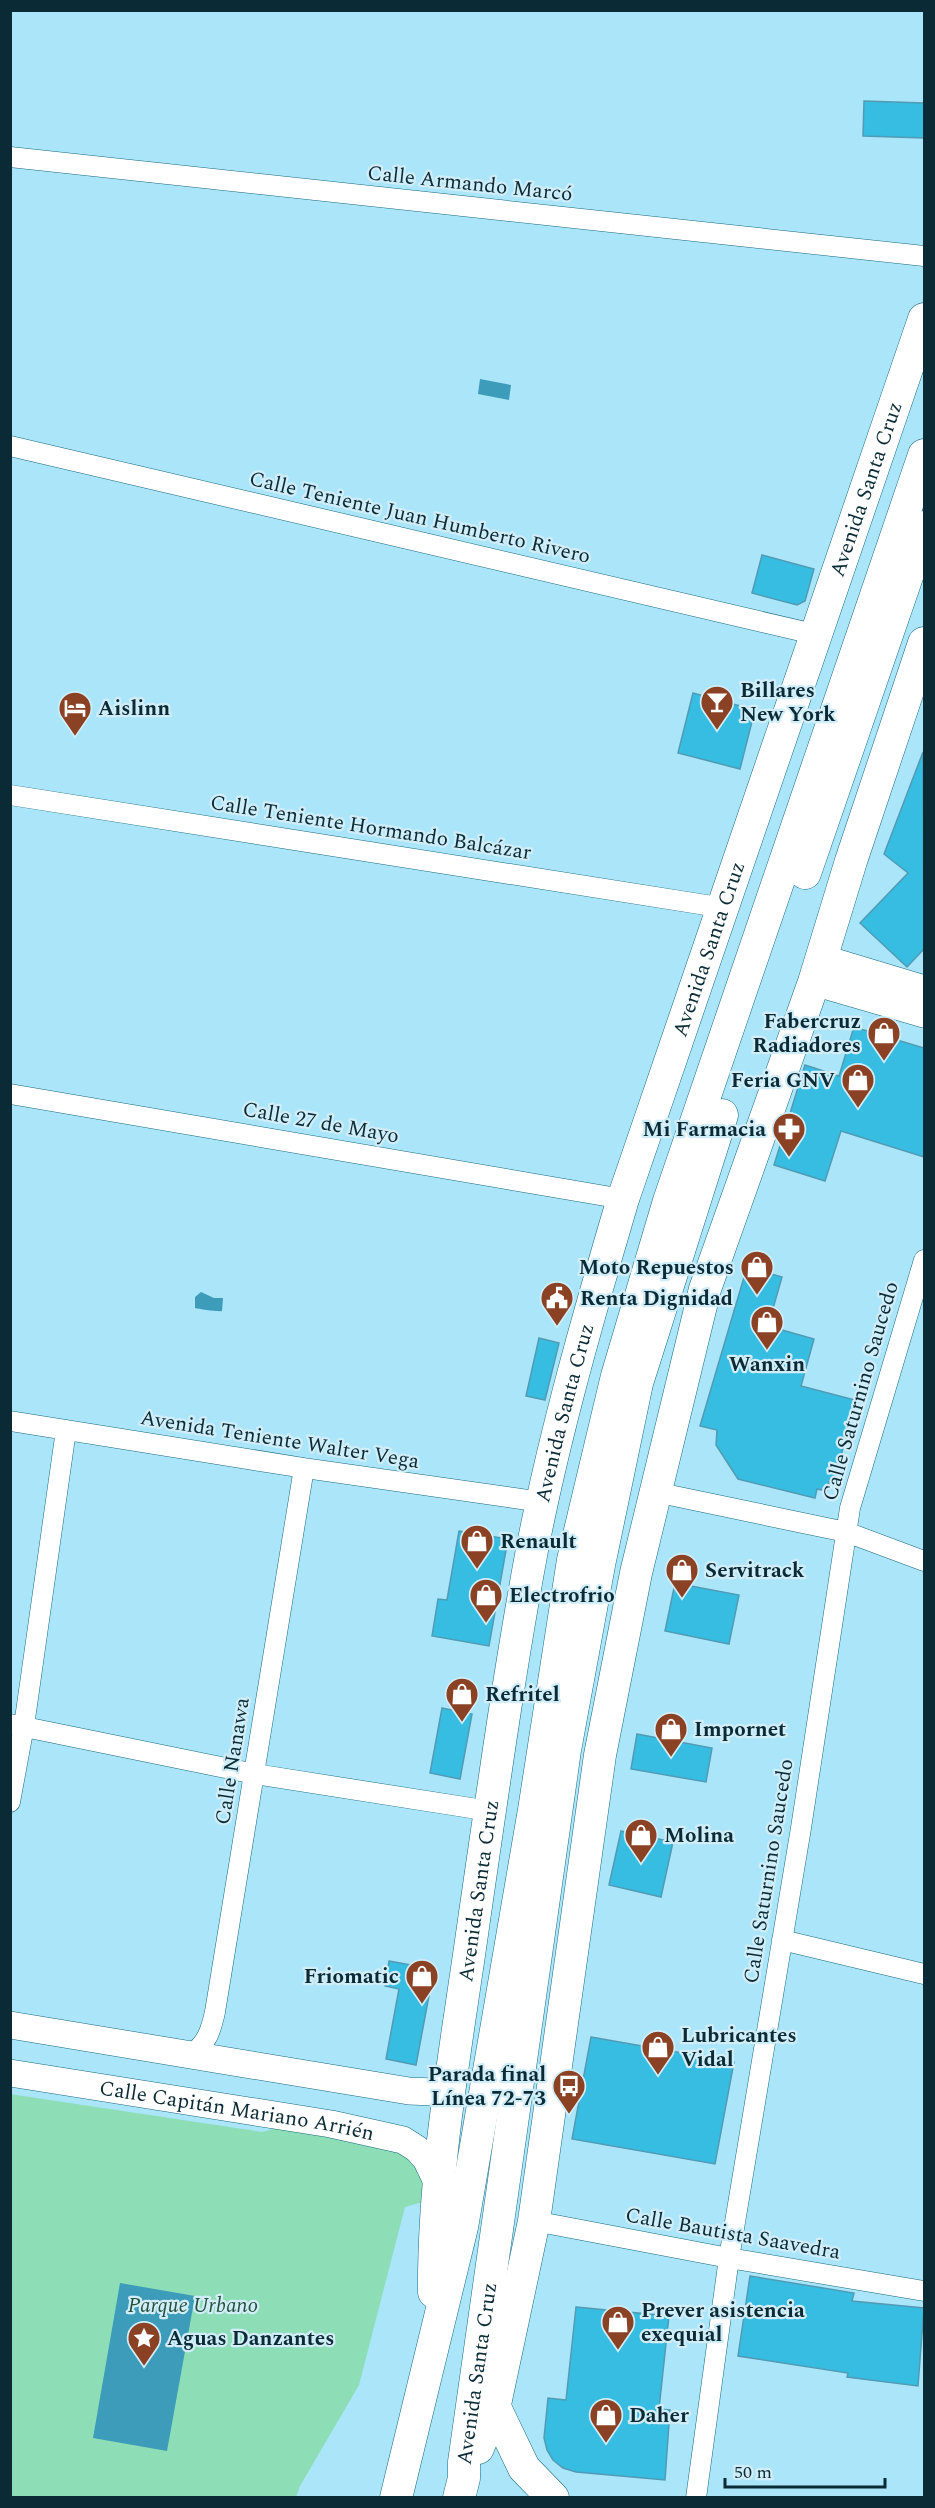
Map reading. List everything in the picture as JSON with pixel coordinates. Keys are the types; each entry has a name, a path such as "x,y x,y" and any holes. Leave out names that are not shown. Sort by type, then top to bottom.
{"main road":[{"name":"Avenida Santa Cruz","path":"434,2340 434,2232 452,2077 490,1810 542,1502 589,1316 623,1199 725,908 924,319"},
{"name":"Avenida Santa Cruz","path":"396,2498 462,2228 547,1729 573,1560 617,1376 666,1212 924,455"},
{"name":"Avenida Santa Cruz","path":"462,2488 545,1880 567,1738 638,1383 714,1137 924,527"},
{"name":"Avenida Santa Cruz","path":"462,2488 494,2409 534,2221 600,1755 634,1581 705,1289 817,970 924,643"},
{"path":"490,1810 547,1729"},
{"path":"545,1880 600,1755"},
{"path":"479,2365 494,2409 524,2468 553,2498"}],"street":[{"name":"Calle Armando Marcó","path":"10,157 924,256"},
{"name":"Calle Teniente Juan Humberto Rivero","path":"10,446 818,635"},
{"name":"Calle Teniente Hormando Balcázar","path":"10,795 725,908"},
{"path":"817,970 924,989"},
{"path":"817,970 924,1014"},
{"name":"Calle 27 de Mayo","path":"10,1094 623,1199"},
{"name":"Calle Saturnino Saucedo","path":"696,2498 729,2258 850,1508 924,1261"},
{"name":"Avenida Teniente Walter Vega","path":"10,1421 304,1468 542,1502"},
{"path":"10,1802 17,1725 66,1430"},
{"name":"Calle Nanawa","path":"191,2054 201,2048 208,2037 214,2019 304,1468"},
{"path":"655,1492 846,1532 924,1561"},
{"path":"17,1725 255,1774 490,1810"},
{"path":"782,1940 924,1974"},
{"path":"10,2025 409,2091 434,2092 452,2077"},
{"name":"Calle Capitán Mariano Arrién","path":"10,2073 331,2124 402,2140 417,2149 426,2159 440,2186"},
{"path":"331,2124 338,2079"},
{"name":"Calle Bautista Saavedra","path":"534,2221 729,2258 924,2291"},
{"path":"406,2457 409,2498"}],"green space":[{"name":"Parque Urbano","path":"10,2094 262,2132 292,2124 395,2144 412,2161 425,2181 423,2202 405,2207 359,2385 300,2486 296,2497 11,2497"}],"water":[{"path":"480,379 511,385 509,400 478,394"},
{"path":"201,1292 214,1298 223,1298 222,1311 195,1308 195,1297"},
{"name":"Aguas Danzantes","path":"120,2283 195,2296 167,2451 93,2438"}],"building":[{"path":"864,101 924,103 924,138 863,136"},
{"path":"762,555 814,569 805,601 797,605 752,593"},
{"name":"Billares New York","path":"693,693 755,710 740,769 678,753"},
{"path":"923,752 924,949 907,967 860,923 908,873 884,854"},
{"path":"854,1027 924,1048 924,1157 841,1131 825,1181 774,1165 805,1065 839,1076"},
{"path":"747,1267 782,1277 768,1326 814,1339 801,1386 855,1400 835,1480 830,1479 827,1491 817,1489 815,1498 738,1479 716,1445 717,1430 700,1426"},
{"path":"539,1338 559,1343 545,1400 526,1396"},
{"name":"Renault","path":"459,1531 508,1539 489,1646 432,1636 438,1599 447,1600"},
{"path":"675,1583 739,1595 729,1644 665,1631"},
{"path":"442,1708 472,1714 460,1779 430,1773"},
{"name":"Impornet","path":"637,1734 712,1748 706,1782 631,1769"},
{"name":"Molina","path":"621,1831 673,1842 661,1897 609,1885"},
{"path":"389,1961 434,1969 416,2065 386,2059 399,1989 385,1986"},
{"path":"591,2037 734,2062 715,2164 572,2139"},
{"path":"750,2276 854,2293 852,2301 924,2308 918,2386 847,2377 848,2373 738,2356"},
{"path":"576,2307 669,2316 659,2409 670,2410 665,2480 576,2472 563,2468 553,2460 547,2450 544,2438 548,2398 566,2400"}],"place":[{"name":"Billares New York","path":"717,731"},
{"name":"Aislinn","path":"75,737"},
{"name":"Fabercruz Radiadores","path":"884,1062"},
{"name":"Feria GNV","path":"858,1109"},
{"name":"Mi Farmacia","path":"789,1158"},
{"name":"Moto Repuestos","path":"757,1296"},
{"name":"Renta Dignidad","path":"557,1327"},
{"name":"Wanxin","path":"767,1351"},
{"name":"Renault","path":"477,1570"},
{"name":"Servitrack","path":"682,1599"},
{"name":"Electrofrio","path":"486,1624"},
{"name":"Refritel","path":"462,1723"},
{"name":"Impornet","path":"671,1758"},
{"name":"Molina","path":"641,1864"},
{"name":"Friomatic","path":"422,2005"},
{"name":"Lubricantes Vidal","path":"658,2076"},
{"name":"Parada final Línea 72-73","path":"569,2115"},
{"name":"Prever asistencia exequial","path":"618,2351"},
{"name":"Aguas Danzantes","path":"144,2367"},
{"name":"Daher","path":"606,2444"}]}
